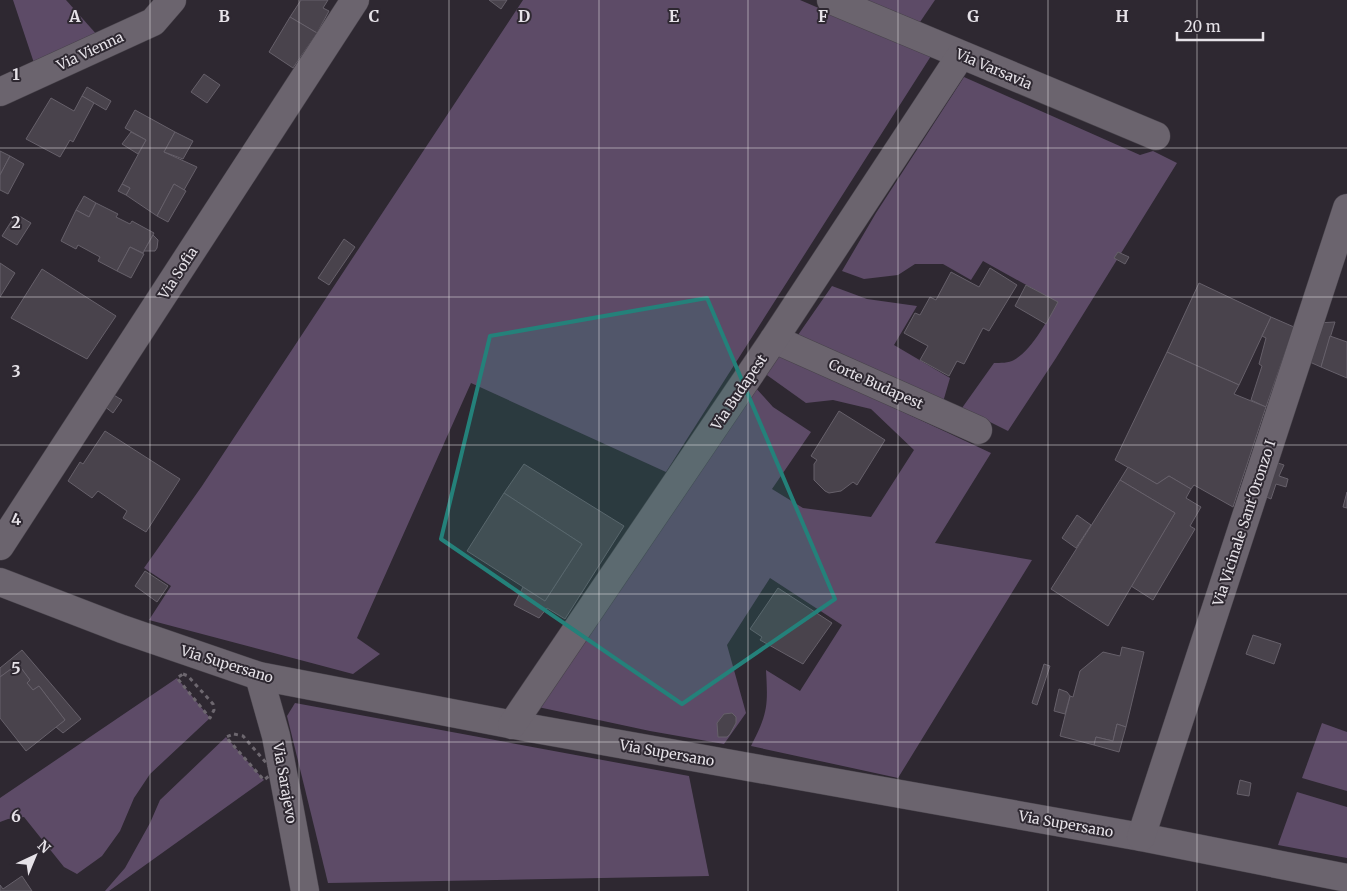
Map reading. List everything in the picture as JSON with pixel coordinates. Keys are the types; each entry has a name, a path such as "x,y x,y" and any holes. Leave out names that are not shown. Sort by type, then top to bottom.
{"street":[{"name":"Via Vienna","path":"0,92 153,22 172,0"},
{"name":"Via Sofia","path":"0,546 355,0"},
{"name":"Via Varsavia","path":"831,0 1156,136"},
{"name":"Via Budapest","path":"512,725 774,339 961,55"},
{"name":"Via Vicinale Sant'Oronzo I","path":"1141,837 1347,208"},
{"name":"Corte Budapest","path":"774,339 978,430"},
{"name":"Via Supersano","path":"0,582 122,629 259,676 512,725 1141,837 1347,878"},
{"name":"Via Sarajevo","path":"259,676 276,736 305,891"}],"path":[{"path":"183,674 188,676 213,704 214,710 210,718 177,678 183,674"}],"highlighted area":[{"path":"707,298 835,599 682,704 441,539 490,336"}],"shaded area":[{"path":"13,0 66,0 98,36 34,63"},
{"path":"523,0 800,0 931,56 666,472 471,383 357,638 380,654 353,674 149,620 171,586 144,568 202,486"},
{"path":"866,0 935,0 920,22"},
{"path":"964,77 1140,155 1153,151 1177,163 1056,358 1008,431 962,408 994,363 1012,361 1027,349 1044,326 1057,302 983,261 971,280 943,264 915,264 898,275 864,279 842,271 876,213"},
{"path":"832,286 867,299 917,306 894,345 950,378 943,402 798,335"},
{"path":"777,353 991,453 935,543 1032,560 898,778 751,746 766,709 766,670 800,691 842,625 770,578 727,645 746,713 724,744 650,731 538,707 754,386 773,407 811,432 772,489 803,508 871,517 914,450 871,409 833,400 806,403 764,373"},
{"path":"177,678 210,718 150,774 134,798 120,831 102,856 77,874 64,867 24,817 0,822 0,798"},
{"path":"295,703 689,776 709,876 328,883 287,716"},
{"path":"1322,723 1347,732 1347,791 1302,778"},
{"path":"226,737 264,780 109,891 105,891 125,868 150,823 160,800"},
{"path":"1297,792 1347,807 1347,858 1278,845"}],"building":[{"path":"301,0 328,0 323,8 329,11 317,33 290,17"},
{"path":"489,0 507,0 501,9"},
{"path":"290,17 317,33 293,68 269,52"},
{"path":"204,74 220,85 207,103 191,92"},
{"path":"87,87 111,101 106,110 82,96"},
{"path":"82,96 94,103 73,142 70,140 60,157 26,139 51,98 74,111"},
{"path":"135,110 175,132 164,152 197,167 184,190 174,184 157,216 126,195 130,188 122,184 146,140 125,128"},
{"path":"131,132 146,140 138,154 122,144"},
{"path":"175,132 193,141 183,159 164,152"},
{"path":"0,151 10,156 0,175"},
{"path":"10,156 24,164 8,194 0,190 0,175"},
{"path":"122,184 130,188 126,195 118,191"},
{"path":"174,184 186,191 168,222 157,216"},
{"path":"84,196 96,203 89,217 76,210"},
{"path":"96,203 118,214 116,217 130,224 132,221 154,233 143,253 130,247 117,271 98,261 100,257 78,245 76,249 61,241 76,210 89,217"},
{"path":"16,214 31,223 17,245 2,236"},
{"path":"153,235 158,240 157,248 155,251 144,251"},
{"path":"344,239 355,247 329,285 318,278"},
{"path":"130,247 144,254 131,278 117,271"},
{"path":"1118,252 1129,257 1125,264 1114,258"},
{"path":"0,263 15,273 0,297"},
{"path":"990,268 1017,285 989,331 983,328 964,364 957,361 949,376 920,360 928,346 904,333 915,313 920,315 930,297 936,300 951,272 979,287"},
{"path":"42,269 116,316 87,359 11,318"},
{"path":"1199,283 1271,317 1239,385 1167,352"},
{"path":"1026,285 1058,302 1046,324 1015,306"},
{"path":"1271,317 1294,327 1266,407 1251,400 1262,366 1259,364 1266,338 1262,336"},
{"path":"1335,322 1321,367 1303,359 1317,323"},
{"path":"1330,336 1347,342 1347,378 1321,367"},
{"path":"1167,352 1239,385 1234,394 1266,407 1233,507 1194,485 1191,489 1169,476 1157,484 1115,460"},
{"path":"112,394 122,400 113,413 104,406"},
{"path":"839,411 885,440 857,485 853,482 841,491 829,493 814,480 814,464 817,460 811,456"},
{"path":"105,431 180,479 146,532 123,518 127,511 98,491 92,498 68,481 80,462 83,464"},
{"path":"1269,460 1284,465 1279,476 1288,479 1286,487 1276,484 1271,499 1257,493"},
{"path":"524,464 624,526 565,619 547,608 539,618 514,605 523,587 545,601 582,544 504,493"},
{"path":"1128,467 1157,484 1169,476 1191,489 1186,498 1201,507 1190,526 1195,529 1153,600 1131,586 1175,513 1120,480"},
{"path":"1120,480 1175,513 1108,626 1051,589"},
{"path":"1347,492 1347,508 1343,507"},
{"path":"504,493 582,544 545,601 467,551"},
{"path":"1077,515 1091,525 1076,548 1062,538"},
{"path":"145,571 168,586 157,602 135,586"},
{"path":"778,588 832,623 803,664 760,640 762,637 750,629"},
{"path":"1253,635 1281,644 1274,664 1246,654"},
{"path":"1122,647 1144,652 1126,727 1117,724 1113,741 1096,737 1094,745 1060,736 1070,696 1073,697 1080,671 1103,652 1120,656"},
{"path":"22,650 81,719 63,733 56,727 65,720 39,686 33,690 27,683 30,680 18,664 0,677 0,668"},
{"path":"18,664 30,680 27,683 33,690 39,686 65,720 26,751 0,718 0,677"},
{"path":"1044,664 1050,666 1037,705 1032,703"},
{"path":"1059,689 1067,692 1070,696 1065,714 1054,711"},
{"path":"732,713 736,717 736,723 730,734 727,737 718,737 717,723 724,714"},
{"path":"1117,724 1126,727 1119,752 1094,745 1096,737 1113,741"},
{"path":"1240,780 1251,783 1249,796 1237,794"},
{"path":"22,876 32,891 0,891 0,885 3,889"}]}
